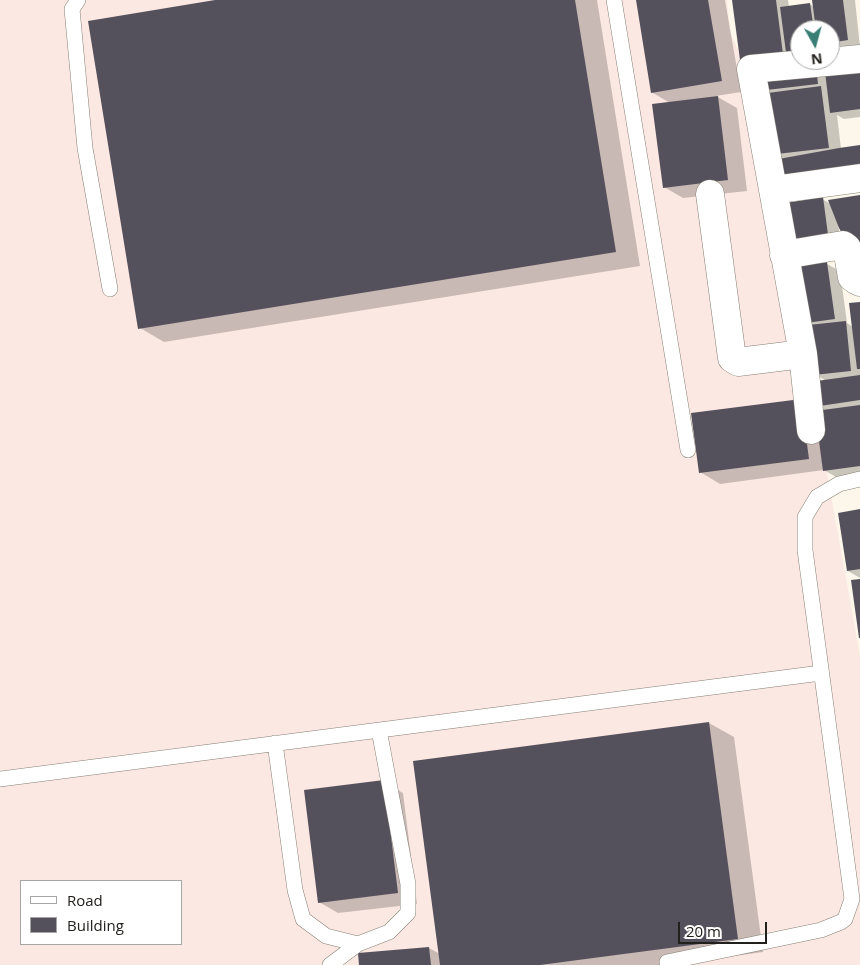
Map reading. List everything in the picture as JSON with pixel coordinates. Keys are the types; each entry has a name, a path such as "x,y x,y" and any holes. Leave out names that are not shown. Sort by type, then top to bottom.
{"street":[{"path":"811,430 803,354 751,69 860,59"},
{"path":"773,190 860,178"},
{"path":"710,194 732,358 738,362 803,354"},
{"path":"784,255 843,245 847,248 852,277 860,282"}],"lane":[{"path":"78,0 72,9 86,148 110,290"},
{"path":"614,0 688,450"},
{"path":"667,962 821,930 845,919 852,899 805,550 806,517 817,497 838,484 860,479"},
{"path":"0,779 821,673"},
{"path":"330,965 358,944 389,932 408,913 408,884 379,730"},
{"path":"276,743 295,890 303,918 326,936 358,944"}],"shaded area":[{"path":"0,0 727,0 730,32 767,113 829,484 860,656 860,965 0,965"}],"building":[{"path":"215,0 575,0 616,252 138,329 88,21"},
{"path":"636,0 708,0 722,81 651,93"},
{"path":"732,0 776,0 783,54 740,60"},
{"path":"812,0 843,0 848,40 840,41 840,20 815,20"},
{"path":"810,3 813,20 790,20 790,60 787,60 780,7"},
{"path":"860,68 860,109 830,113 825,72"},
{"path":"790,69 816,70 818,84 758,91 756,72"},
{"path":"821,86 829,148 768,155 760,94"},
{"path":"718,96 728,180 663,188 652,104"},
{"path":"860,145 860,176 777,187 773,160"},
{"path":"860,195 860,256 855,256 839,228 828,200"},
{"path":"823,197 829,242 785,249 779,204"},
{"path":"827,262 835,319 799,324 791,267"},
{"path":"860,302 860,369 857,369 849,303"},
{"path":"846,321 851,371 814,375 808,325"},
{"path":"860,375 860,400 813,407 809,382"},
{"path":"801,399 809,459 699,473 691,413"},
{"path":"860,405 860,466 823,471 815,411"},
{"path":"860,509 860,569 847,571 838,513"},
{"path":"860,579 860,638 859,638 851,580"},
{"path":"709,722 738,939 540,965 440,965 413,761"},
{"path":"384,780 398,893 318,903 304,790"},
{"path":"429,947 431,965 359,965 358,953"}]}
